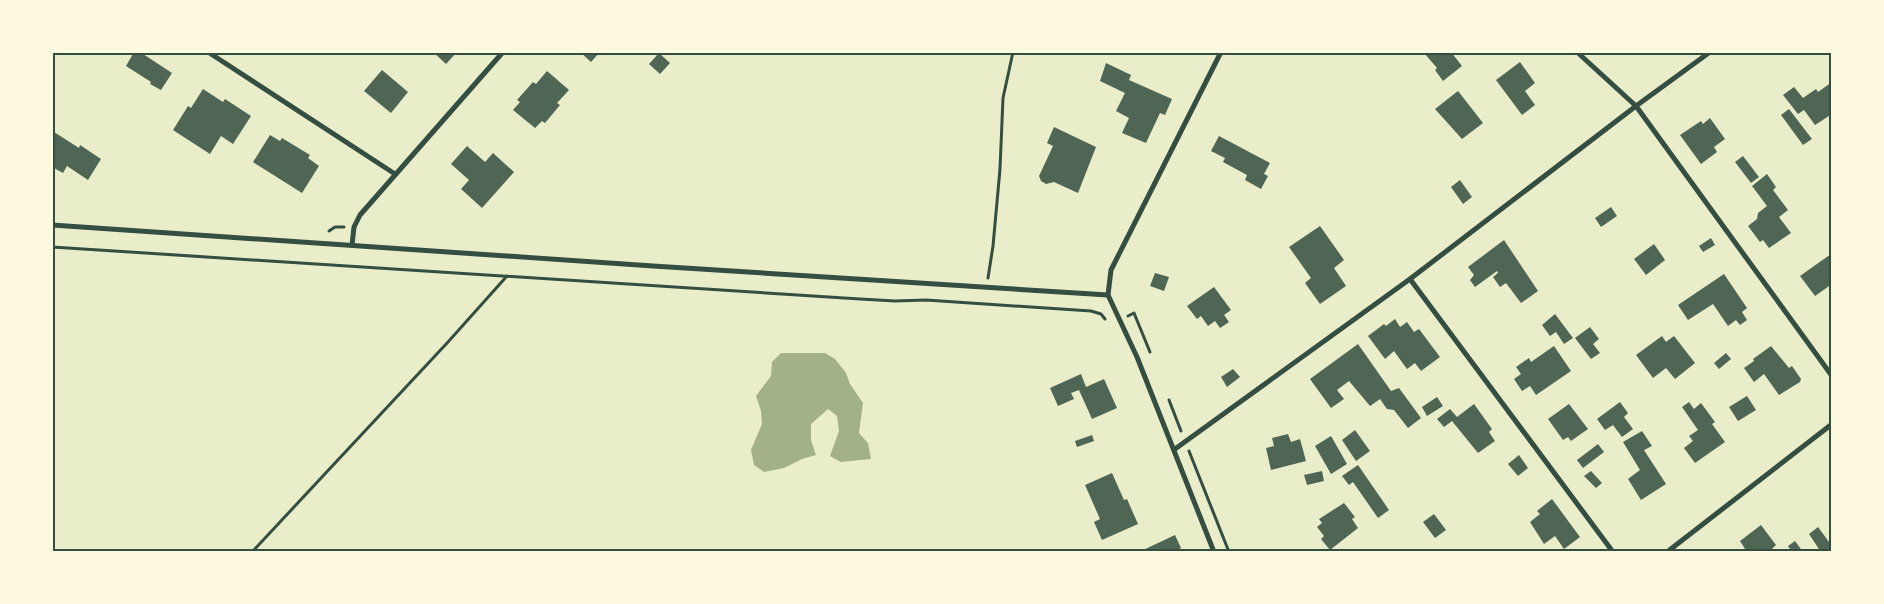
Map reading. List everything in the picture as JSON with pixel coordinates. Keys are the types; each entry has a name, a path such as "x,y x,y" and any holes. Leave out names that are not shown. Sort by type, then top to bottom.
{"street":[{"path":"208,52 395,174"},
{"path":"352,246 354,228 360,215 503,52"},
{"path":"1214,552 1137,357 1108,295 1111,270 1221,52"},
{"path":"1578,52 1636,106 1832,376"},
{"path":"1174,449 1410,279 1636,106 1710,52"},
{"path":"52,225 1108,295"},
{"path":"1410,279 1613,552"},
{"path":"1667,552 1832,424"}],"path":[{"path":"986,288 993,246 1000,168 1003,98 1013,52"},
{"path":"52,247 860,299 926,300 1091,311 1101,314 1107,322"},
{"path":"252,552 507,276"}],"shaded area":[{"path":"781,353 825,353 835,359 846,373 850,384 863,403 859,433 868,443 871,459 841,462 830,456 839,431 837,416 828,409 811,424 811,440 816,455 802,459 784,468 764,472 754,465 751,450 762,424 761,411 756,396 771,376 772,362"}],"building":[{"path":"134,52 140,52 172,73 161,90 126,66"},
{"path":"433,52 457,52 446,64"},
{"path":"580,52 600,52 591,62"},
{"path":"1427,52 1451,52 1462,66 1443,81 1435,70 1437,68 1425,54"},
{"path":"659,53 670,63 660,74 649,64"},
{"path":"1520,62 1535,83 1525,91 1535,105 1522,115 1496,80"},
{"path":"1106,63 1131,75 1129,80 1172,99 1165,115 1160,113 1146,143 1122,133 1129,118 1116,111 1125,93 1100,81"},
{"path":"382,70 408,92 391,113 364,91"},
{"path":"547,71 569,90 557,103 560,105 545,123 542,121 535,128 513,110 520,102 517,100 533,82 536,84"},
{"path":"1832,82 1832,114 1815,125 1804,110 1798,114 1783,95 1794,87 1803,98 1816,89 1818,92"},
{"path":"203,89 223,102 225,99 251,116 233,144 221,136 210,154 173,130 188,106 191,108"},
{"path":"1458,91 1483,123 1462,139 1435,109"},
{"path":"1789,109 1812,139 1803,145 1781,115"},
{"path":"1710,118 1725,139 1714,147 1717,152 1701,164 1680,135 1701,121 1703,124"},
{"path":"1054,127 1096,147 1078,193 1054,182 1046,184 1041,181 1039,176 1053,146 1047,143"},
{"path":"54,132 79,148 80,145 101,159 88,180 67,166 63,173 52,167 52,135"},
{"path":"270,135 280,141 282,138 310,155 308,158 319,166 302,193 253,162"},
{"path":"1219,136 1270,163 1264,174 1268,176 1261,189 1245,180 1247,175 1223,162 1225,158 1211,151"},
{"path":"467,146 485,162 493,153 514,172 482,208 461,189 469,180 451,164"},
{"path":"1743,156 1759,177 1751,183 1735,162"},
{"path":"1767,174 1776,187 1773,190 1788,210 1779,217 1791,233 1769,248 1763,240 1760,242 1748,226 1757,219 1758,213 1767,206 1752,186"},
{"path":"1460,180 1472,197 1463,204 1451,187"},
{"path":"1611,207 1617,216 1601,227 1595,218"},
{"path":"1320,226 1344,260 1334,268 1346,286 1320,304 1305,283 1311,278 1289,247"},
{"path":"1711,238 1715,245 1703,252 1699,246"},
{"path":"1504,240 1538,291 1521,303 1506,283 1500,287 1493,277 1498,273 1497,271 1475,287 1470,280 1474,275 1468,267"},
{"path":"1654,244 1665,260 1646,275 1634,259"},
{"path":"1831,254 1832,284 1815,296 1800,276"},
{"path":"1155,273 1169,277 1164,291 1150,286"},
{"path":"1724,274 1747,308 1742,312 1747,320 1740,325 1736,320 1728,326 1713,304 1688,320 1678,305"},
{"path":"1214,287 1231,310 1224,315 1229,322 1220,328 1215,321 1208,326 1201,316 1197,319 1187,306"},
{"path":"1555,314 1573,338 1564,344 1556,332 1550,336 1542,325"},
{"path":"1395,319 1400,327 1407,322 1414,332 1419,329 1440,357 1421,371 1415,363 1407,369 1394,351 1385,359 1368,336 1384,324 1386,326"},
{"path":"1590,327 1599,339 1593,344 1600,353 1591,359 1575,338"},
{"path":"1662,336 1666,342 1674,336 1695,363 1675,379 1666,368 1653,378 1636,355"},
{"path":"1358,344 1391,391 1399,388 1421,418 1408,428 1394,410 1387,409 1380,399 1370,406 1349,381 1337,390 1344,399 1331,408 1310,379"},
{"path":"1554,346 1571,371 1536,395 1530,386 1522,391 1514,379 1521,374 1516,367 1529,358 1531,362"},
{"path":"1771,346 1789,368 1792,366 1801,379 1800,382 1779,395 1764,374 1754,382 1744,368"},
{"path":"1726,353 1731,359 1719,369 1714,363"},
{"path":"1233,369 1240,377 1227,387 1221,377"},
{"path":"1081,374 1086,387 1104,379 1117,408 1092,419 1079,390 1071,393 1074,399 1058,406 1050,388"},
{"path":"1747,396 1756,410 1738,421 1729,407"},
{"path":"1437,397 1443,406 1427,416 1422,407"},
{"path":"1620,402 1628,413 1624,417 1633,429 1622,437 1613,425 1605,430 1597,419"},
{"path":"1689,402 1694,409 1701,403 1715,422 1712,424 1725,442 1695,463 1684,448 1693,441 1689,436 1698,430 1682,407"},
{"path":"1474,404 1492,429 1489,432 1495,441 1478,453 1452,421 1444,427 1437,419 1450,409 1457,417"},
{"path":"1569,404 1588,429 1571,441 1568,437 1563,440 1548,419"},
{"path":"1355,430 1370,451 1356,461 1342,440"},
{"path":"1642,431 1652,446 1644,450 1666,484 1641,500 1628,479 1640,470 1623,442"},
{"path":"1288,434 1291,442 1300,439 1306,461 1271,470 1266,448 1274,446 1272,438"},
{"path":"1092,435 1094,441 1077,447 1075,441"},
{"path":"1331,436 1347,464 1331,474 1315,446"},
{"path":"1598,444 1604,452 1583,468 1577,460"},
{"path":"1519,455 1528,468 1518,476 1508,464"},
{"path":"1358,465 1389,510 1378,518 1353,482 1349,485 1342,476"},
{"path":"1322,471 1324,481 1307,485 1304,475"},
{"path":"1591,471 1602,483 1596,488 1584,476"},
{"path":"1112,473 1124,500 1127,499 1138,524 1102,540 1094,522 1100,519 1085,485"},
{"path":"1552,499 1580,537 1564,549 1555,536 1544,544 1530,522 1540,514 1537,511"},
{"path":"1344,503 1355,517 1352,519 1358,528 1330,550 1321,539 1324,536 1317,527 1322,523 1319,519"},
{"path":"1434,514 1446,530 1435,538 1423,522"},
{"path":"1761,525 1776,545 1769,552 1747,552 1740,541"},
{"path":"1818,527 1832,546 1826,552 1821,552 1809,534"},
{"path":"1175,535 1181,548 1174,552 1139,552"},
{"path":"1795,541 1803,552 1792,552 1788,546"}]}
